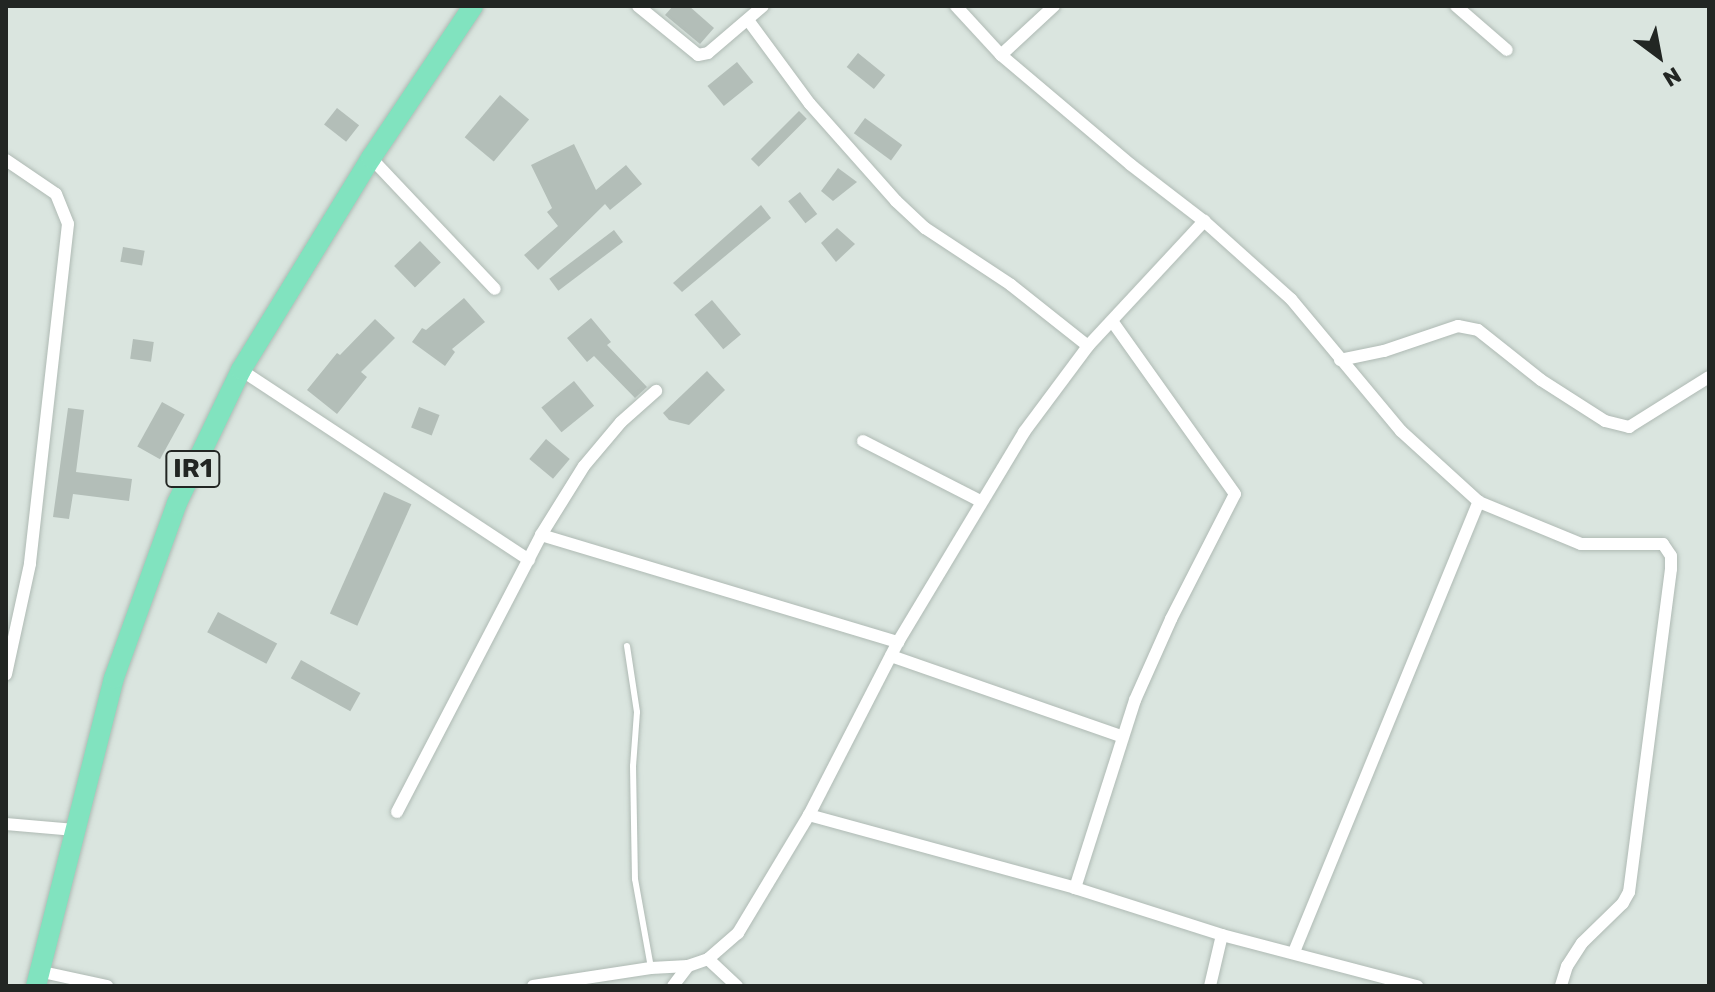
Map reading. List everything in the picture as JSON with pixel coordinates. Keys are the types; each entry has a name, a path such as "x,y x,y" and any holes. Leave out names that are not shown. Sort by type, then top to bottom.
{"main road":[{"name":"IR1","path":"37,979 114,678 177,503 241,370 371,158 473,6"}],"street":[{"path":"638,6 698,55 708,53 763,6"},
{"path":"956,6 1001,55 1131,165 1204,221 1291,299 1401,431 1479,502 1581,544 1663,544 1671,556 1629,892 1623,903 1582,943 1567,966 1561,986"},
{"path":"1001,55 1054,6"},
{"path":"1456,6 1507,50"},
{"path":"748,20 810,104 896,201 925,228 1011,285 1088,346"},
{"path":"371,158 495,289"},
{"path":"6,160 56,194 68,224 30,564 6,674"},
{"path":"533,986 651,968 688,966 708,959 738,933 809,815 898,642 1024,432 1088,346 1204,221"},
{"path":"1075,888 1121,736 1171,619 1235,494 1112,321"},
{"path":"1340,360 1384,351 1458,326 1478,330 1541,380 1605,421 1629,427 1709,377"},
{"path":"241,370 529,560"},
{"path":"397,812 541,535 584,466 621,422 656,391"},
{"path":"863,441 980,501"},
{"path":"1294,952 1479,502"},
{"path":"541,535 898,642"},
{"path":"891,656 1121,736"},
{"path":"809,815 1075,888 1222,935 1417,986"},
{"path":"6,824 75,830"},
{"path":"1210,986 1222,935"},
{"path":"708,959 737,986"},
{"path":"673,986 688,966"},
{"path":"37,979 107,986"}],"lane":[{"path":"627,646 637,712 633,766 635,879 651,968"}],"building":[{"path":"673,6 689,6 714,28 700,44 665,15"},
{"path":"858,53 885,75 874,89 847,67"},
{"path":"737,62 753,82 724,106 707,86"},
{"path":"500,95 529,119 494,162 465,137"},
{"path":"337,108 359,125 346,142 324,125"},
{"path":"799,111 807,119 759,167 751,159"},
{"path":"865,118 902,145 891,160 854,133"},
{"path":"574,144 596,190 626,165 642,184 610,210 605,204 538,270 524,255 558,226 547,212 552,208 531,165"},
{"path":"838,168 857,182 833,201 821,191"},
{"path":"800,192 817,214 805,223 788,201"},
{"path":"761,205 771,218 682,292 673,283"},
{"path":"837,228 855,244 836,262 821,243"},
{"path":"614,230 623,242 558,291 549,279"},
{"path":"420,241 441,263 415,288 394,266"},
{"path":"123,247 145,251 142,266 120,262"},
{"path":"464,298 485,322 452,349 455,352 445,366 412,342 422,328 426,330"},
{"path":"712,300 741,334 723,349 694,315"},
{"path":"591,318 611,342 607,345 647,387 635,398 594,356 587,362 567,338"},
{"path":"375,319 395,338 361,372 367,377 337,414 307,390 337,353 340,355"},
{"path":"133,339 154,342 151,362 130,359"},
{"path":"707,371 725,390 689,425 669,420 663,413"},
{"path":"574,381 594,406 561,432 541,407"},
{"path":"162,402 185,415 160,459 137,447"},
{"path":"419,407 440,415 432,435 411,428"},
{"path":"68,408 84,410 76,472 132,479 129,501 73,494 69,519 53,517"},
{"path":"546,439 570,459 553,479 529,459"},
{"path":"384,492 411,504 357,626 330,614"},
{"path":"218,612 277,643 266,664 207,632"},
{"path":"301,660 360,693 350,711 291,678"}]}
